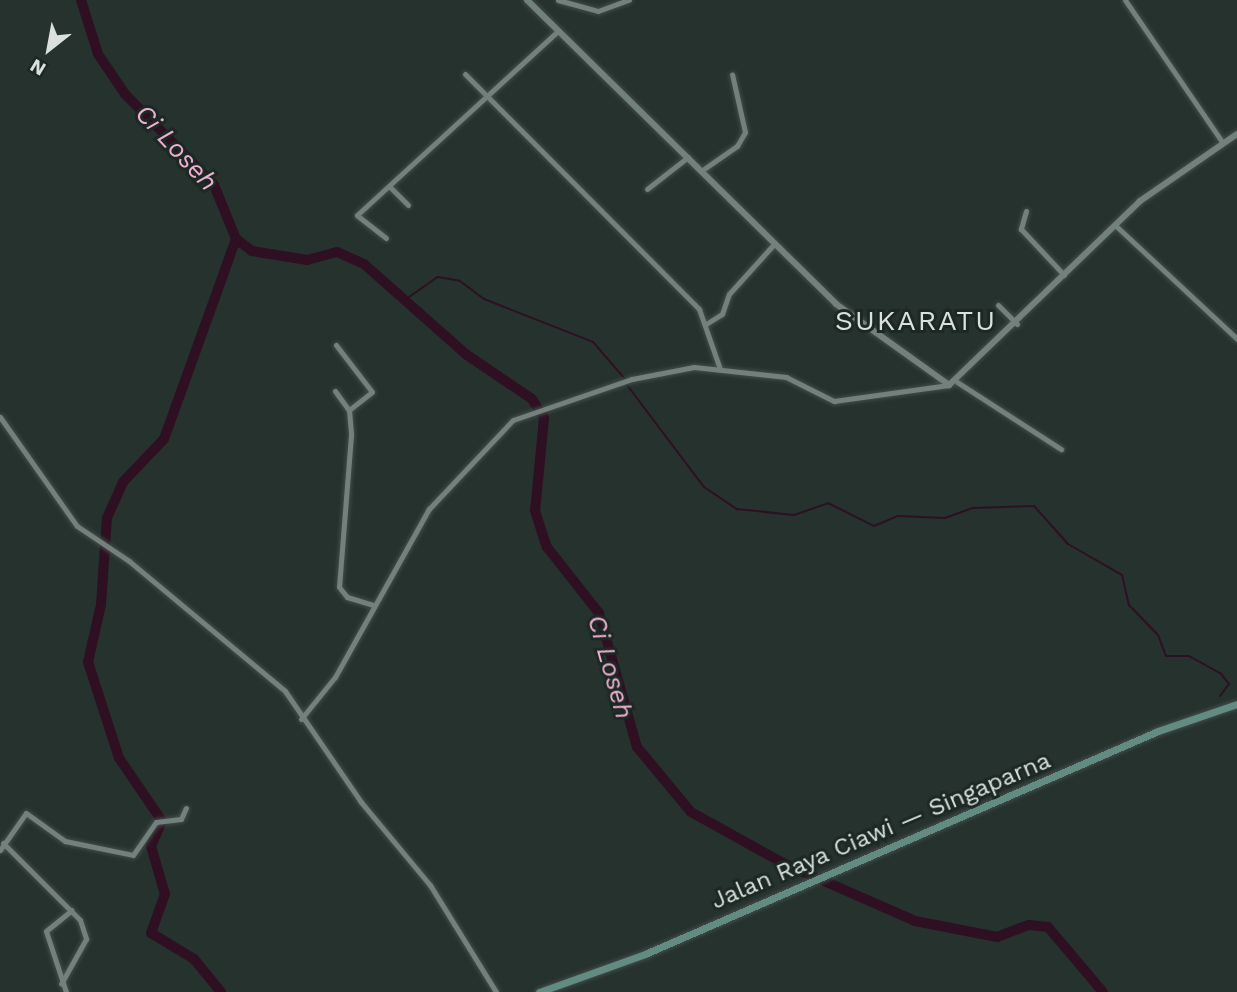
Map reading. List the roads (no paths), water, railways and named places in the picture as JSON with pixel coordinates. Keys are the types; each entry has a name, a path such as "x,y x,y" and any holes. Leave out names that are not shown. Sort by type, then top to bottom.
{"main road":[{"name":"Jalan Raya Ciawi — Singaparna","path":"539,992 1237,704"}],"street":[{"path":"527,0 836,304 949,386"},
{"path":"558,0 598,11 629,0"},
{"path":"1125,0 1223,143"},
{"path":"386,238 356,217 558,31"},
{"path":"465,74 485,98 667,275 706,324 720,369"},
{"path":"701,171 737,146 745,132 732,74"},
{"path":"300,719 335,677 429,509 509,424 536,410 623,381 720,369 786,377 834,401 949,386 957,382 1017,324 1140,201 1237,134"},
{"path":"647,189 688,157"},
{"path":"388,186 408,205"},
{"path":"1026,211 1021,229 1064,275"},
{"path":"1116,226 1237,339"},
{"path":"706,324 722,314 729,294 775,244"},
{"path":"998,305 1017,324"},
{"path":"336,345 372,392 349,410"},
{"path":"957,382 1061,449"},
{"path":"335,391 349,410 339,587 347,597 373,605"},
{"path":"0,417 77,526 273,679 300,719 430,885 496,992"},
{"path":"0,850 26,813 65,841 133,855 159,821 181,819 186,808"},
{"path":"3,843 72,910 86,939 61,985"},
{"path":"66,992 61,985 46,931 72,910"}],"waterway":[{"name":"Ci Loseh","path":"81,0 98,54 125,94 214,185 236,239 252,251 307,260 337,252 364,264 467,355 532,399 544,418 535,511 547,547 599,613 637,747 691,812 783,863 915,921 997,937 1029,925 1048,927 1103,992"},
{"path":"221,992 194,959 151,933 165,894 151,846 162,821 119,758 88,662 101,605 107,518 123,482 164,439 236,239"},
{"path":"409,297 438,277 460,281 484,299 593,342 625,379"},
{"path":"627,385 704,487 737,509 794,515 828,503 874,526 898,516 945,518 973,508 1034,506 1068,544 1122,575 1129,605 1158,635 1166,656 1189,656 1221,674 1229,684 1220,696"}],"district":[{"name":"SUKARATU","path":"916,321"}]}
